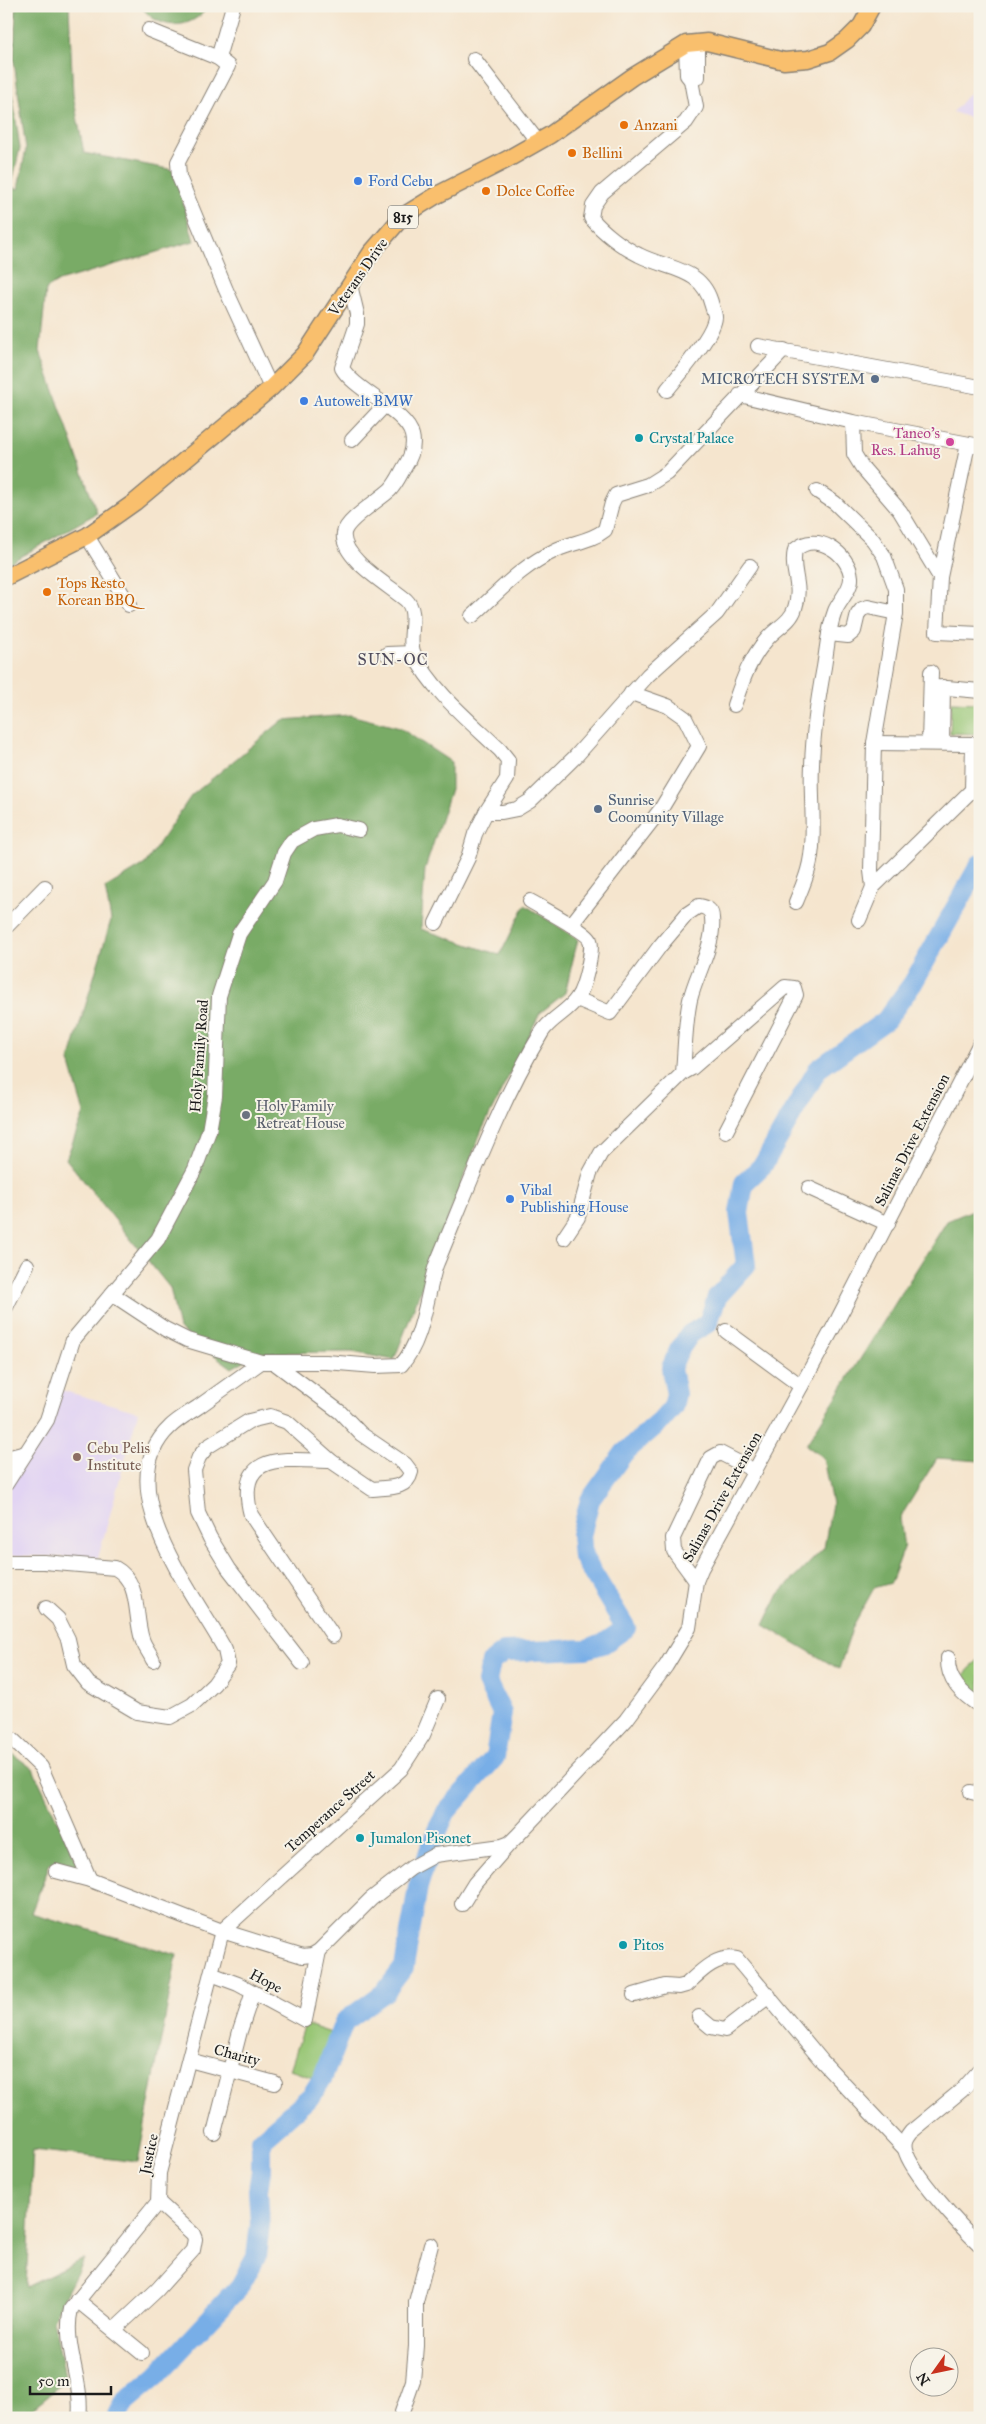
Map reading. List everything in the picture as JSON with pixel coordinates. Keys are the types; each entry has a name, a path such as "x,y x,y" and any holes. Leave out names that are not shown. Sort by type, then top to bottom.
{"main road":[{"path":"692,44 707,42 784,61 808,59 830,52 847,40 861,26 872,6"},
{"name":"Veterans Drive","path":"6,577 87,536 135,502 270,388 305,354 371,253 403,216 437,195 538,142 632,77 692,44"}],"street":[{"path":"218,58 233,6"},
{"path":"149,30 218,58 228,66 178,162 179,177 226,290 270,388"},
{"path":"668,390 700,349 715,318 709,292 692,276 678,268 638,255 599,227 591,218 593,206 602,193 686,122 696,106 691,80 698,77 692,44"},
{"path":"474,59 538,142"},
{"path":"350,285 357,314 356,324 342,368 349,377 385,405 412,434 411,455 391,488 352,521 344,531 344,542 349,551 383,585 406,600 412,607 413,653 440,690 508,760 507,779 486,812 475,834 468,858 436,923"},
{"path":"758,346 980,387"},
{"path":"472,616 517,573 557,550 596,537 605,530 616,495 648,485 667,473 784,350"},
{"path":"740,395 853,422 974,445 940,577 937,632 980,634"},
{"path":"352,440 385,405"},
{"path":"853,422 854,454 862,467 900,511 940,577"},
{"path":"817,491 835,503 873,540 884,556 896,589 896,613 874,743 871,871 873,887"},
{"path":"87,536 129,604"},
{"path":"734,705 747,667 768,637 791,617 796,608 798,581 793,566 794,555 801,545 809,541 822,542 837,554 847,566 851,578 849,587 834,613 829,634 815,720 812,766 813,817 809,869 796,902"},
{"path":"486,812 502,812 517,809 530,801 576,756 631,693 717,613 750,566"},
{"path":"829,634 848,636 854,631 858,614 862,609 868,607 896,613"},
{"path":"387,654 413,653"},
{"path":"936,743 935,682 980,691"},
{"path":"571,925 661,809 699,746 685,718 668,706 631,693"},
{"path":"859,920 873,887 972,790 973,744 874,743"},
{"name":"Holy Family Road","path":"6,1484 47,1420 73,1340 158,1240 195,1169 209,1132 215,1096 219,996 240,934 275,881 284,853 292,841 314,829 337,825 359,830"},
{"path":"6,926 45,887"},
{"path":"112,1294 165,1329 187,1340 260,1362 276,1364 326,1362 401,1365 408,1358 426,1308 436,1264 496,1119 543,1030 556,1016 577,999 583,986 592,946 587,934 530,901"},
{"path":"577,999 610,1013 660,946 687,914 699,906 705,907 712,916 710,938 690,1000 683,1073"},
{"path":"564,1238 578,1216 590,1173 601,1153 683,1073 692,1068 786,986 794,988 796,995 726,1131"},
{"name":"Salinas Drive Extension","path":"462,1904 474,1883 626,1720 666,1666 689,1628 696,1581 888,1224 980,1044"},
{"path":"809,1188 888,1224"},
{"path":"6,1307 27,1266"},
{"path":"726,1331 801,1386"},
{"path":"46,1608 58,1619 68,1638 74,1665 88,1683 137,1712 170,1717 192,1706 214,1684 228,1664 225,1650 168,1556 158,1530 150,1499 148,1464 153,1451 170,1426 260,1362"},
{"path":"276,1364 340,1412 361,1434 405,1464 411,1472 409,1479 402,1485 372,1489 331,1461 287,1422 270,1416 249,1421 207,1447 199,1457 194,1470 198,1512 210,1538 234,1576 302,1662"},
{"path":"6,1458 26,1453"},
{"path":"696,1581 674,1551 673,1538 712,1458 720,1453 755,1471"},
{"path":"331,1461 288,1460 269,1463 256,1469 248,1481 247,1499 251,1515 333,1636"},
{"path":"6,1562 44,1562 115,1568 124,1573 130,1582 135,1596 142,1639 153,1660"},
{"path":"948,1658 947,1670 953,1683 968,1698 980,1706"},
{"name":"Temperance Street","path":"222,1931 401,1769 426,1729 438,1699"},
{"path":"6,1736 13,1740 41,1767 90,1880"},
{"path":"56,1871 90,1880 222,1931 303,1956 319,1951 371,1899 411,1868 435,1855 476,1850 510,1843"},
{"name":"Justice","path":"158,2202 159,2173 222,1931"},
{"name":"Hope","path":"211,1974 253,1992 304,2020 319,1951"},
{"path":"634,1995 665,1986 679,1987 686,1985 721,1959 728,1957 737,1960 747,1969 822,2061 904,2148 910,2162 925,2182 980,2245"},
{"path":"214,2133 232,2070 240,2031 253,1992"},
{"path":"699,2017 711,2027 725,2030 769,1996"},
{"name":"Charity","path":"189,2060 275,2083"},
{"path":"904,2148 905,2139 911,2132 962,2090 980,2070"},
{"path":"79,2418 80,2402 69,2317 77,2300 158,2202 193,2234 195,2239 194,2250 157,2290 114,2330"},
{"path":"400,2418 412,2381 416,2346 416,2302 431,2246"},
{"path":"77,2300 142,2353"}],"shaded area":[{"path":"980,81 980,121 953,112"},
{"name":"Cebu Pelis Institute","path":"61,1390 138,1412 98,1558 6,1555 6,1493 52,1421"}],"green space":[{"path":"6,6 10,6 8,64 20,148 11,187 18,189 26,149 14,62 16,6 69,6 73,95 84,153 174,170 194,241 59,281 46,289 40,351 97,513 6,565"},
{"path":"141,6 209,6 193,20 175,25 165,24 156,20"},
{"path":"951,702 980,703 980,734 950,733"},
{"path":"350,715 400,728 451,762 451,789 425,869 421,929 500,955 525,905 578,939 565,993 540,1013 481,1132 394,1360 352,1352 258,1353 232,1368 179,1329 170,1288 66,1159 84,1113 69,1061 111,920 105,888 145,864 191,796 283,720"},
{"path":"980,1207 980,1461 937,1458 900,1518 904,1548 891,1583 874,1588 853,1626 839,1669 764,1625 779,1594 824,1548 832,1504 823,1458 806,1445 947,1221"},
{"path":"980,1658 980,1695 960,1679"},
{"path":"6,1749 33,1769 81,1870 60,1868 50,1863 31,1913 177,1955 138,2162 33,2150 26,2287 84,2259 53,2319 66,2381 20,2418 6,2418"},
{"path":"305,2024 331,2033 316,2079 290,2070"}],"waterway":[{"path":"117,2418 125,2402 157,2375 240,2286 256,2257 260,2224 258,2190 261,2171 261,2140 312,2095 323,2077 344,2022 385,1992 404,1967 418,1887 429,1851 446,1812 495,1757 502,1713 487,1682 491,1662 504,1652 586,1649 603,1644 626,1628 583,1557 581,1535 590,1500 624,1453 661,1421 673,1407 676,1394 671,1368 679,1350 690,1334 708,1323 717,1297 746,1265 739,1213 744,1183 763,1165 818,1069 886,1020 913,983 980,864"}],"place":[{"name":"Anzani","path":"624,125"},
{"name":"Bellini","path":"572,153"},
{"name":"Ford Cebu","path":"358,181"},
{"name":"Dolce Coffee","path":"486,191"},
{"name":"MICROTECH SYSTEM","path":"875,379"},
{"name":"Autowelt BMW","path":"304,401"},
{"name":"Crystal Palace","path":"639,438"},
{"name":"Taneo's Res. Lahug","path":"950,442"},
{"name":"Tops Resto Korean BBQ","path":"47,592"},
{"name":"Sunrise Coomunity Village","path":"598,809"},
{"name":"Holy Family Retreat House","path":"246,1115"},
{"name":"Vibal Publishing House","path":"510,1199"},
{"name":"Cebu Pelis Institute","path":"77,1457"},
{"name":"Jumalon Pisonet","path":"360,1838"},
{"name":"Pitos","path":"623,1945"}],"district":[{"name":"SUN-OC","path":"393,659"}]}
